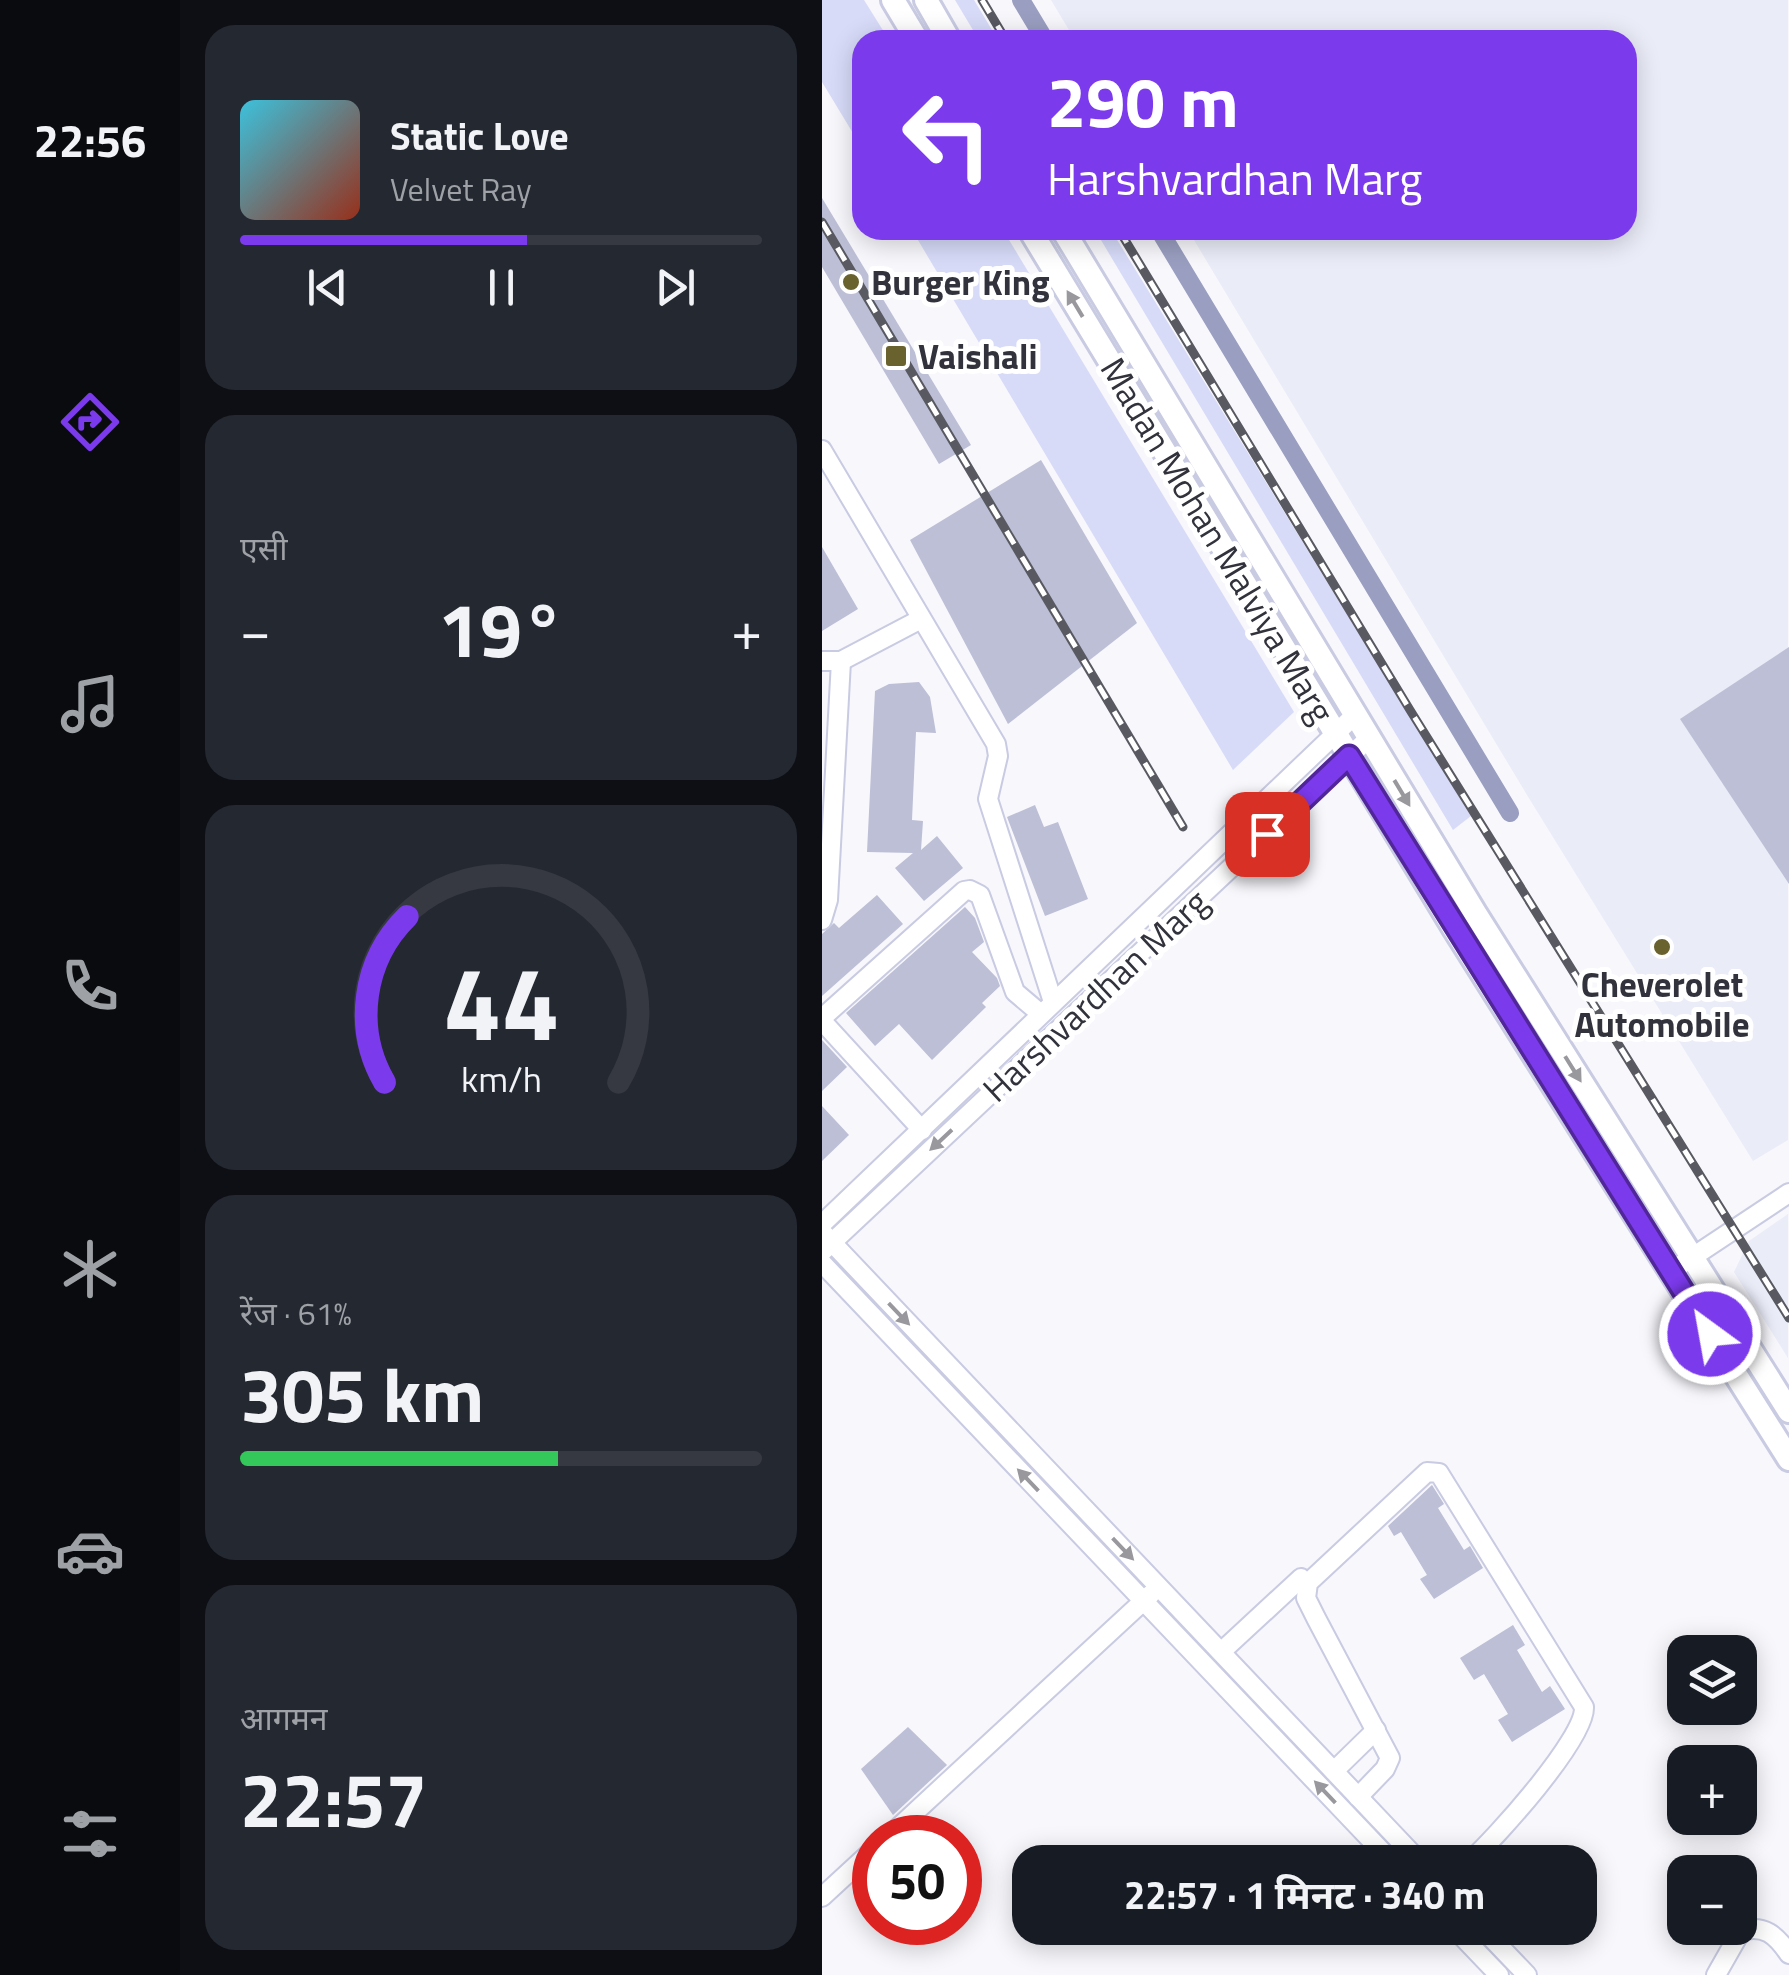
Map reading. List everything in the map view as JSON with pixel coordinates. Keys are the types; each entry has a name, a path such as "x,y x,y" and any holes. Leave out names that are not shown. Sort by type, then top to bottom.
{"main road":[{"path":"894,0 911,30"},
{"path":"926,0 944,30"},
{"name":"Madan Mohan Malviya Marg","path":"1036,240 1349,756 1788,1459"},
{"name":"Madan Mohan Malviya Marg","path":"1068,240 1369,738 1788,1411"}],"street":[{"path":"822,450 998,749 988,799 1047,1008"},
{"path":"822,920 828,900 832,661 921,619"},
{"name":"Harshvardhan Marg","path":"822,1224 1355,715"},
{"name":"Harshvardhan Marg","path":"825,1243 1369,738"},
{"path":"922,1130 822,1020 964,891 970,890 980,895 1014,992 1047,1008"},
{"path":"1670,1272 1788,1193"},
{"path":"825,1243 1404,1845"},
{"path":"822,1263 1376,1845"},
{"path":"1358,1796 1389,1764 1390,1758 1306,1592 1308,1584 1427,1472 1438,1472 1584,1707 1576,1733 1510,1822 1486,1845"},
{"path":"1221,1652 1301,1578"},
{"path":"912,1815 1159,1587"},
{"path":"1334,1772 1376,1730"},
{"path":"822,1898 852,1870"},
{"path":"1716,1975 1740,1931 1752,1927 1768,1931 1788,1954"},
{"path":"1470,1945 1499,1975"},
{"path":"1498,1945 1527,1975"}],"shaded area":[{"path":"822,0 864,0 883,30 852,30 852,132 822,82"},
{"path":"955,0 974,0 992,30 973,30"},
{"path":"1051,0 1788,0 1788,1140 1753,1161 1527,795 1194,240 1637,240 1637,30 1069,30"},
{"path":"918,240 1009,240 1294,712 1233,770"},
{"path":"1101,240 1117,240 1471,816 1453,830"},
{"path":"1788,1214 1788,1358 1734,1272 1749,1241"}],"building":[{"name":"Vaishali","path":"822,198 971,445 939,464 822,267"},
{"path":"1041,460 1137,623 1008,724 910,540"},
{"path":"822,547 858,609 822,631"},
{"path":"1789,647 1789,884 1680,719"},
{"path":"919,682 930,697 936,733 916,732 912,820 923,821 921,850 937,836 963,868 924,901 895,868 913,853 867,852 875,691 889,684"},
{"path":"1035,805 1044,827 1058,822 1088,899 1045,916 1007,817"},
{"path":"877,895 903,924 822,996 822,934 834,923 839,928"},
{"path":"965,907 975,918 984,942 972,952 1000,986 982,1003 986,1007 932,1060 899,1024 875,1046 846,1013"},
{"path":"822,1040 847,1067 822,1091"},
{"path":"822,1106 849,1135 822,1161"},
{"path":"1432,1485 1444,1504 1438,1508 1464,1550 1470,1546 1483,1568 1434,1599 1420,1579 1427,1575 1401,1532 1394,1536 1388,1526"},
{"path":"1513,1625 1525,1645 1517,1650 1542,1692 1550,1686 1565,1709 1512,1742 1498,1720 1508,1714 1484,1674 1474,1680 1460,1658"},
{"path":"908,1727 947,1765 893,1815 861,1769"}],"waterway":[{"path":"1021,0 1039,30"},
{"path":"1165,240 1510,813"}],"railway":[{"path":"982,0 1000,30"},
{"path":"822,222 1183,827"},
{"path":"1125,240 1410,710 1789,1318"}],"place":[{"name":"Burger King","path":"851,282"},
{"name":"Vaishali","path":"896,356"},
{"name":"Cheverolet Automobile","path":"1662,947"}],"route":[{"path":"1267,834 1349,756 1454,930 1710,1334"}]}
